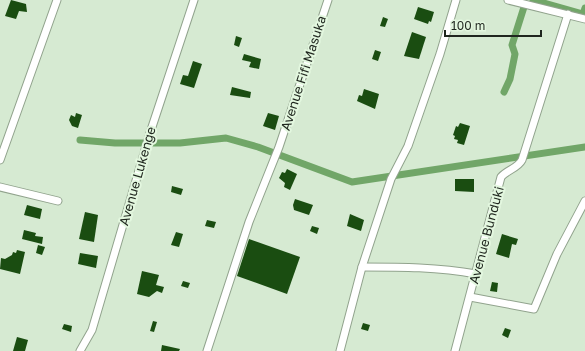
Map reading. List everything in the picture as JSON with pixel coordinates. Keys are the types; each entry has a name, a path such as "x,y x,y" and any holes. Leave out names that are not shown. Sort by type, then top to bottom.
{"street":[{"path":"0,160 57,0"},
{"name":"Avenue Lukenge","path":"80,351 92,330 145,148 194,0"},
{"name":"Avenue Fifi Masuka","path":"207,351 249,222 279,147 328,0"},
{"path":"340,351 362,267 391,179 408,146 440,54 456,0"},
{"path":"508,0 585,19"},
{"name":"Avenue Bunduki","path":"455,351 501,177 506,171 520,163 523,156 568,14"},
{"path":"0,187 58,201"},
{"path":"470,297 534,310 557,254 585,201"},
{"path":"362,267 418,267 448,269 476,274"}],"building":[{"path":"11,0 26,4 27,12 19,11 16,19 5,16"},
{"path":"418,7 434,12 431,22 429,21 428,24 414,19"},
{"path":"383,17 388,19 385,27 380,26"},
{"path":"412,32 426,37 419,59 404,56"},
{"path":"236,36 242,38 239,47 234,45"},
{"path":"375,50 381,52 378,61 372,59"},
{"path":"244,54 261,59 259,69 249,67 251,62 242,60"},
{"path":"193,61 202,64 194,88 180,84 183,75 188,76"},
{"path":"232,87 251,92 250,98 230,95"},
{"path":"364,89 379,94 375,109 357,101 359,95 362,96"},
{"path":"76,113 82,115 78,128 72,126 69,120 71,115 75,117"},
{"path":"268,113 279,116 275,130 263,126"},
{"path":"460,123 470,126 464,145 457,143 458,140 454,139 455,136 453,135 456,126 458,127"},
{"path":"287,169 297,174 290,190 284,187 285,183 279,178 282,172 285,173"},
{"path":"455,179 474,179 474,192 455,191"},
{"path":"172,186 183,189 181,195 171,192"},
{"path":"295,199 313,205 309,215 294,210 293,205"},
{"path":"27,205 42,209 40,219 24,215"},
{"path":"85,212 98,215 94,242 79,239"},
{"path":"350,214 364,220 361,231 347,226"},
{"path":"207,220 216,222 214,228 205,226"},
{"path":"312,226 319,228 317,234 310,231"},
{"path":"24,230 36,233 35,236 43,237 42,244 22,239"},
{"path":"176,232 183,234 179,247 171,245"},
{"path":"502,234 518,239 516,245 512,244 509,258 496,254"},
{"path":"249,239 300,257 287,294 237,276"},
{"path":"38,245 45,247 42,255 36,253"},
{"path":"17,250 25,252 20,274 0,269 1,258 5,259 12,255 13,252 16,253"},
{"path":"80,253 98,256 96,268 78,264"},
{"path":"142,271 159,275 156,285 164,287 162,293 157,291 149,297 137,294"},
{"path":"183,281 190,283 188,288 181,286"},
{"path":"492,282 498,283 497,292 490,291"},
{"path":"153,321 157,322 154,332 150,331"},
{"path":"363,323 370,325 368,331 361,329"},
{"path":"64,324 72,326 71,332 62,329"},
{"path":"505,328 511,330 508,338 502,335"},
{"path":"17,337 28,340 25,351 13,351"},
{"path":"162,345 180,349 179,351 161,351"}],"waterway":[{"path":"504,92 510,79 515,54 512,45 524,7 523,0"},
{"path":"533,0 583,14 585,8"},
{"path":"80,140 115,143 180,143 226,138 258,147 352,182 585,147"}]}
